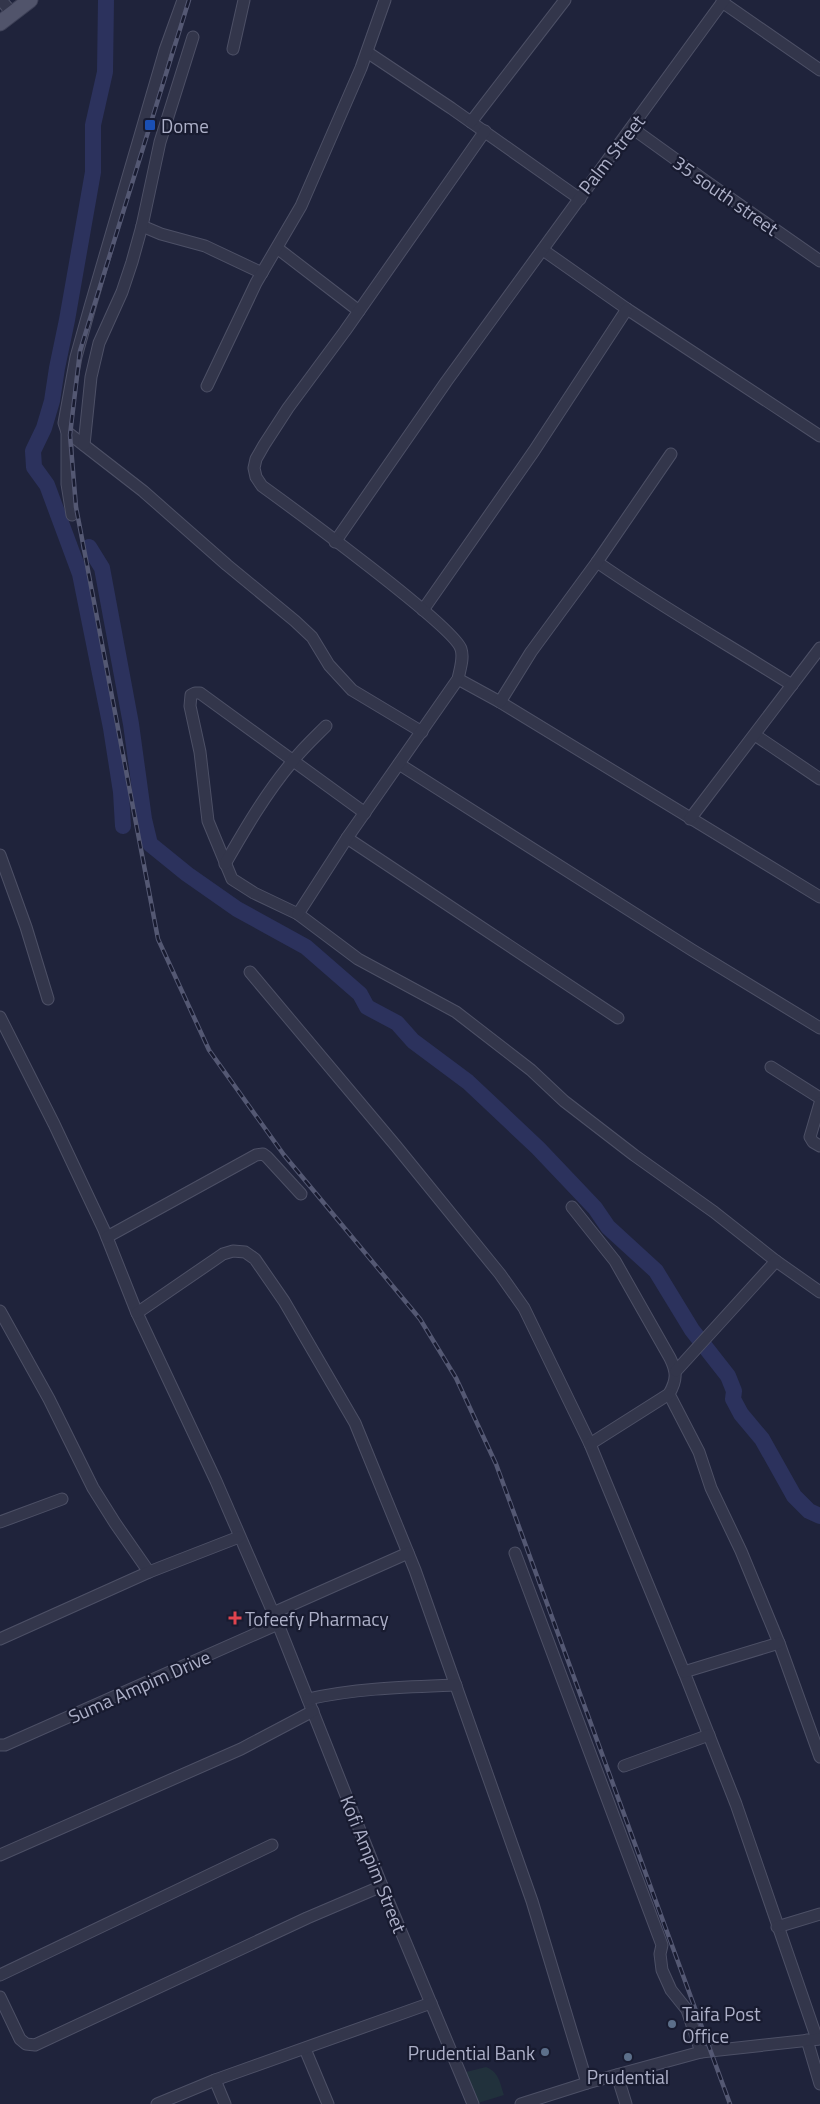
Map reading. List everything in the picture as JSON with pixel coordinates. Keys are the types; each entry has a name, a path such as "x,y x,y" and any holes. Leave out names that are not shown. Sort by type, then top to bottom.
{"main road":[{"path":"6,18 30,0"}],"street":[{"path":"1,0 6,18"},
{"path":"72,515 67,484 67,432 64,423 80,340 165,50 182,0"},
{"path":"233,49 244,0"},
{"path":"207,386 262,273 305,198 331,141 367,52 385,0"},
{"path":"471,122 565,0"},
{"path":"723,1 820,70"},
{"name":"Palm Street","path":"367,52 580,199 723,1"},
{"path":"84,445 91,377 99,343 122,292 142,226 160,142 193,38"},
{"name":"35 south street","path":"632,128 820,261"},
{"path":"298,914 347,838 458,679 462,662 461,648 452,636 423,610 262,486 256,477 254,468 264,445 288,408 485,132"},
{"path":"335,542 446,382 580,199"},
{"path":"142,226 161,234 205,246 262,273"},
{"path":"277,248 359,310"},
{"path":"543,250 627,309 820,436"},
{"path":"423,610 539,443 627,309"},
{"path":"67,432 143,491 312,637 329,665 352,690 422,732"},
{"path":"500,702 531,652 597,562 671,454"},
{"path":"597,562 652,600 792,685"},
{"path":"690,819 820,648"},
{"path":"458,679 500,702 820,897"},
{"path":"365,814 200,694 195,693 191,695 190,706 200,752 208,821 232,879 254,893 298,914 358,959 456,1012 531,1070 564,1101 634,1155 714,1212 776,1261 820,1292"},
{"path":"225,864 248,823 292,761 326,726"},
{"path":"755,735 820,779"},
{"path":"399,764 692,950 820,1028"},
{"path":"347,838 618,1018"},
{"path":"0,854 26,927 48,999"},
{"path":"250,972 500,1274 524,1308 590,1444 736,1804 815,2040 820,2084"},
{"name":"Kofi Ampim Street","path":"0,1017 54,1124 107,1237 137,1313 216,1482 238,1536 276,1618 382,1886 472,2104"},
{"path":"771,1067 820,1098"},
{"path":"820,1103 810,1137 813,1142 820,1146"},
{"path":"107,1237 256,1155 263,1154 267,1157 301,1194"},
{"path":"572,1207 615,1261 676,1371 675,1383 669,1394 590,1444"},
{"path":"137,1313 223,1254 233,1251 245,1252 255,1259 284,1301 355,1423 408,1553 532,1901 587,2083"},
{"path":"676,1371 776,1261"},
{"path":"0,1311 49,1399 93,1488 149,1572"},
{"path":"669,1394 699,1452 711,1488 741,1551 779,1642 820,1757"},
{"path":"0,1522 62,1499"},
{"path":"0,1639 149,1572 238,1536"},
{"name":"Suma Ampim Drive","path":"0,1745 5,1746 276,1618 408,1553"},
{"path":"516,1554 662,1945 660,1954 662,1970 671,1990 687,2010 701,2052"},
{"path":"684,1672 779,1642"},
{"path":"308,1699 335,1693 375,1688 456,1685"},
{"path":"0,1855 241,1749 313,1711"},
{"path":"624,1766 709,1734"},
{"path":"0,1975 272,1846"},
{"path":"0,1998 20,2038 26,2044 35,2045 263,1938 382,1886"},
{"path":"777,1927 820,1914"},
{"path":"157,2104 215,2080 431,2004"},
{"path":"520,2104 587,2083 701,2052 815,2040"},
{"path":"305,2049 328,2104"},
{"path":"617,2075 626,2104"},
{"path":"215,2080 224,2104"}],"shaded area":[{"path":"486,2067 496,2075 504,2095 478,2103 466,2072"}],"waterway":[{"path":"106,0 105,72 93,125 93,172 52,401 44,428 33,451 34,467 47,485 80,574 111,728 121,792 123,826"},
{"path":"69,548 75,542"},
{"path":"89,547 102,568 131,724 144,819 150,844 187,874 237,909 306,947 360,994 367,1007 397,1023 413,1041 468,1082 538,1148 595,1208 608,1227 656,1271 692,1330 728,1376 734,1391 733,1399 741,1414 762,1439 794,1496 809,1511 820,1516"}],"railway":[{"path":"189,0 80,351 70,435 76,507 158,939 209,1050 284,1155 420,1319 456,1378 496,1464 730,2104"}],"place":[{"name":"Dome","path":"150,125"},
{"name":"Tofeefy Pharmacy","path":"235,1618"},
{"name":"Taifa Post Office","path":"672,2024"},
{"name":"Prudential Bank","path":"545,2052"},
{"name":"Prudential","path":"628,2057"}]}
